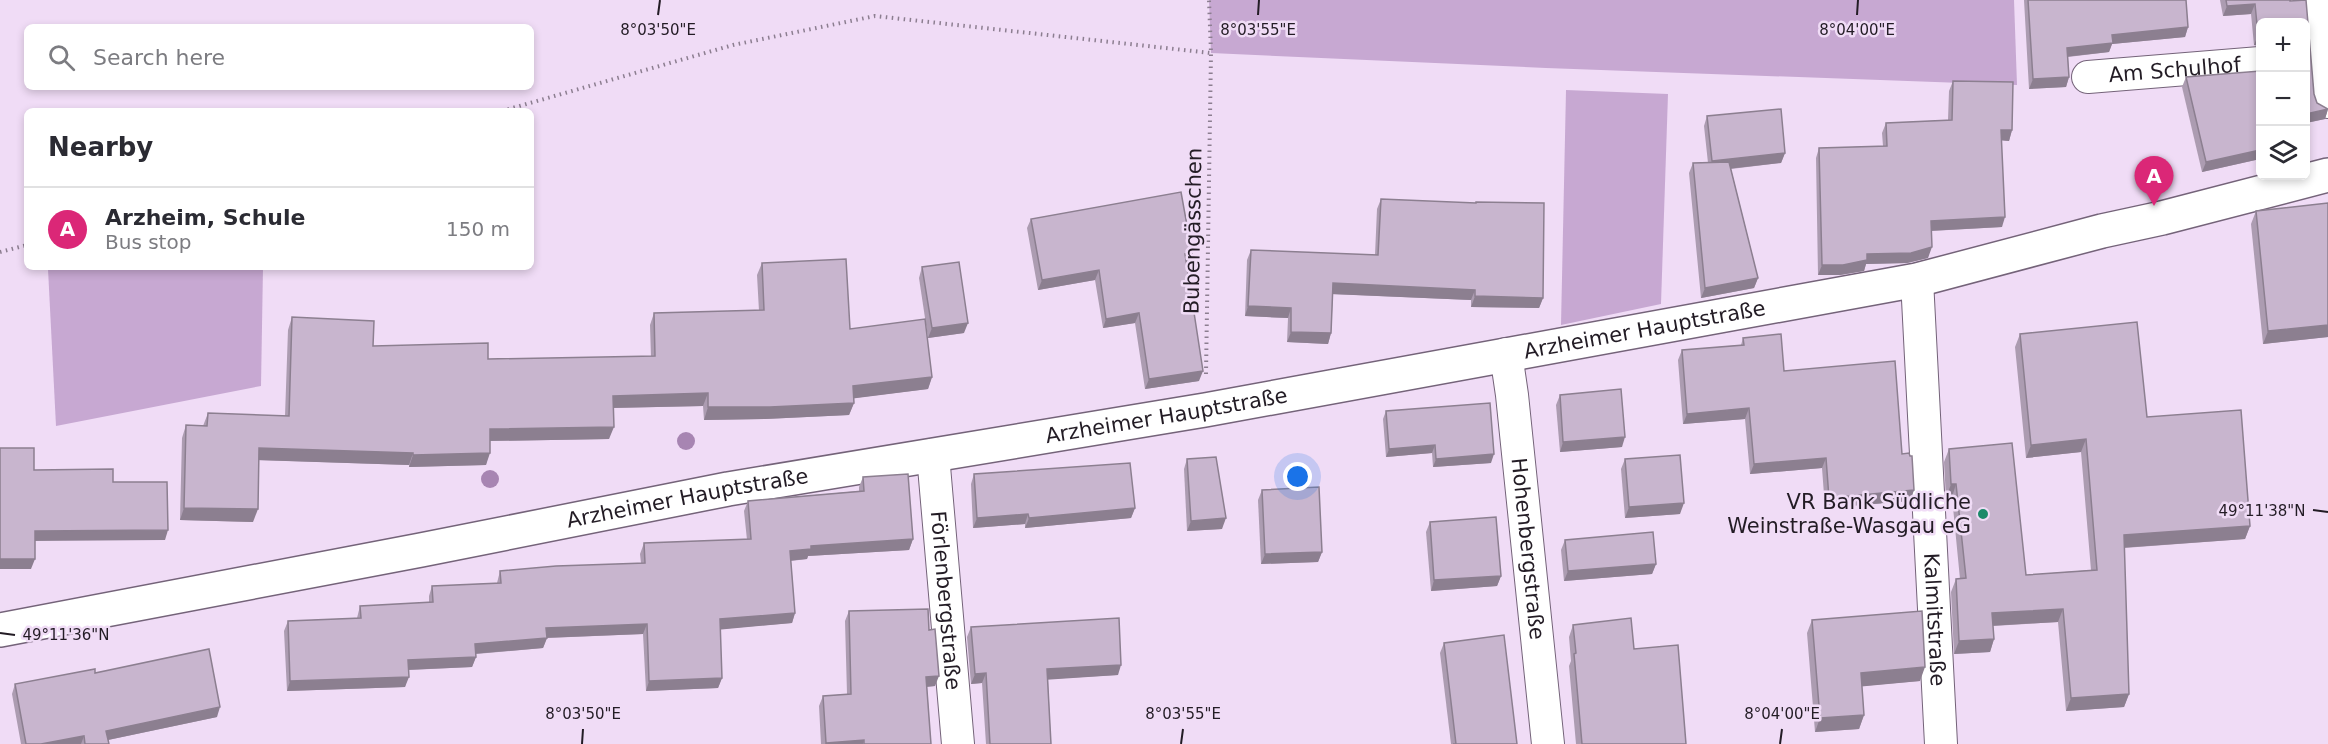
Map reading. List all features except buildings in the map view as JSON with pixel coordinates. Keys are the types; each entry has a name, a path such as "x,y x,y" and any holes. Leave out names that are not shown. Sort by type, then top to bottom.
{"street":[{"path":"2319,0 2315,58 2328,102"},
{"name":"Am Schulhof","path":"2088,77 2256,63"},
{"name":"Arzheimer Hauptstraße","path":"0,630 728,489 1205,410 1917,280 2328,175"},
{"name":"Kalmitstraße","path":"1917,280 1941,744"},
{"name":"Hohenbergstraße","path":"1506,354 1548,744"},
{"name":"Förlenbergstraße","path":"933,455 958,744"}],"path":[{"name":"Bubengässchen","path":"1205,410 1211,53 1209,0"},
{"path":"512,108 733,45 875,16 1211,53"},
{"path":"0,252 24,246"}],"shaded area":[{"path":"1209,0 2014,0 2017,85 1211,53"},
{"path":"1566,90 1668,94 1661,304 1561,325"},
{"path":"48,270 263,270 261,386 56,426"}],"place":[{"name":"Arzheim, Schule","path":"2154,206"},
{"name":"VR Bank Südliche Weinstraße-Wasgau eG","path":"1983,514"}]}
